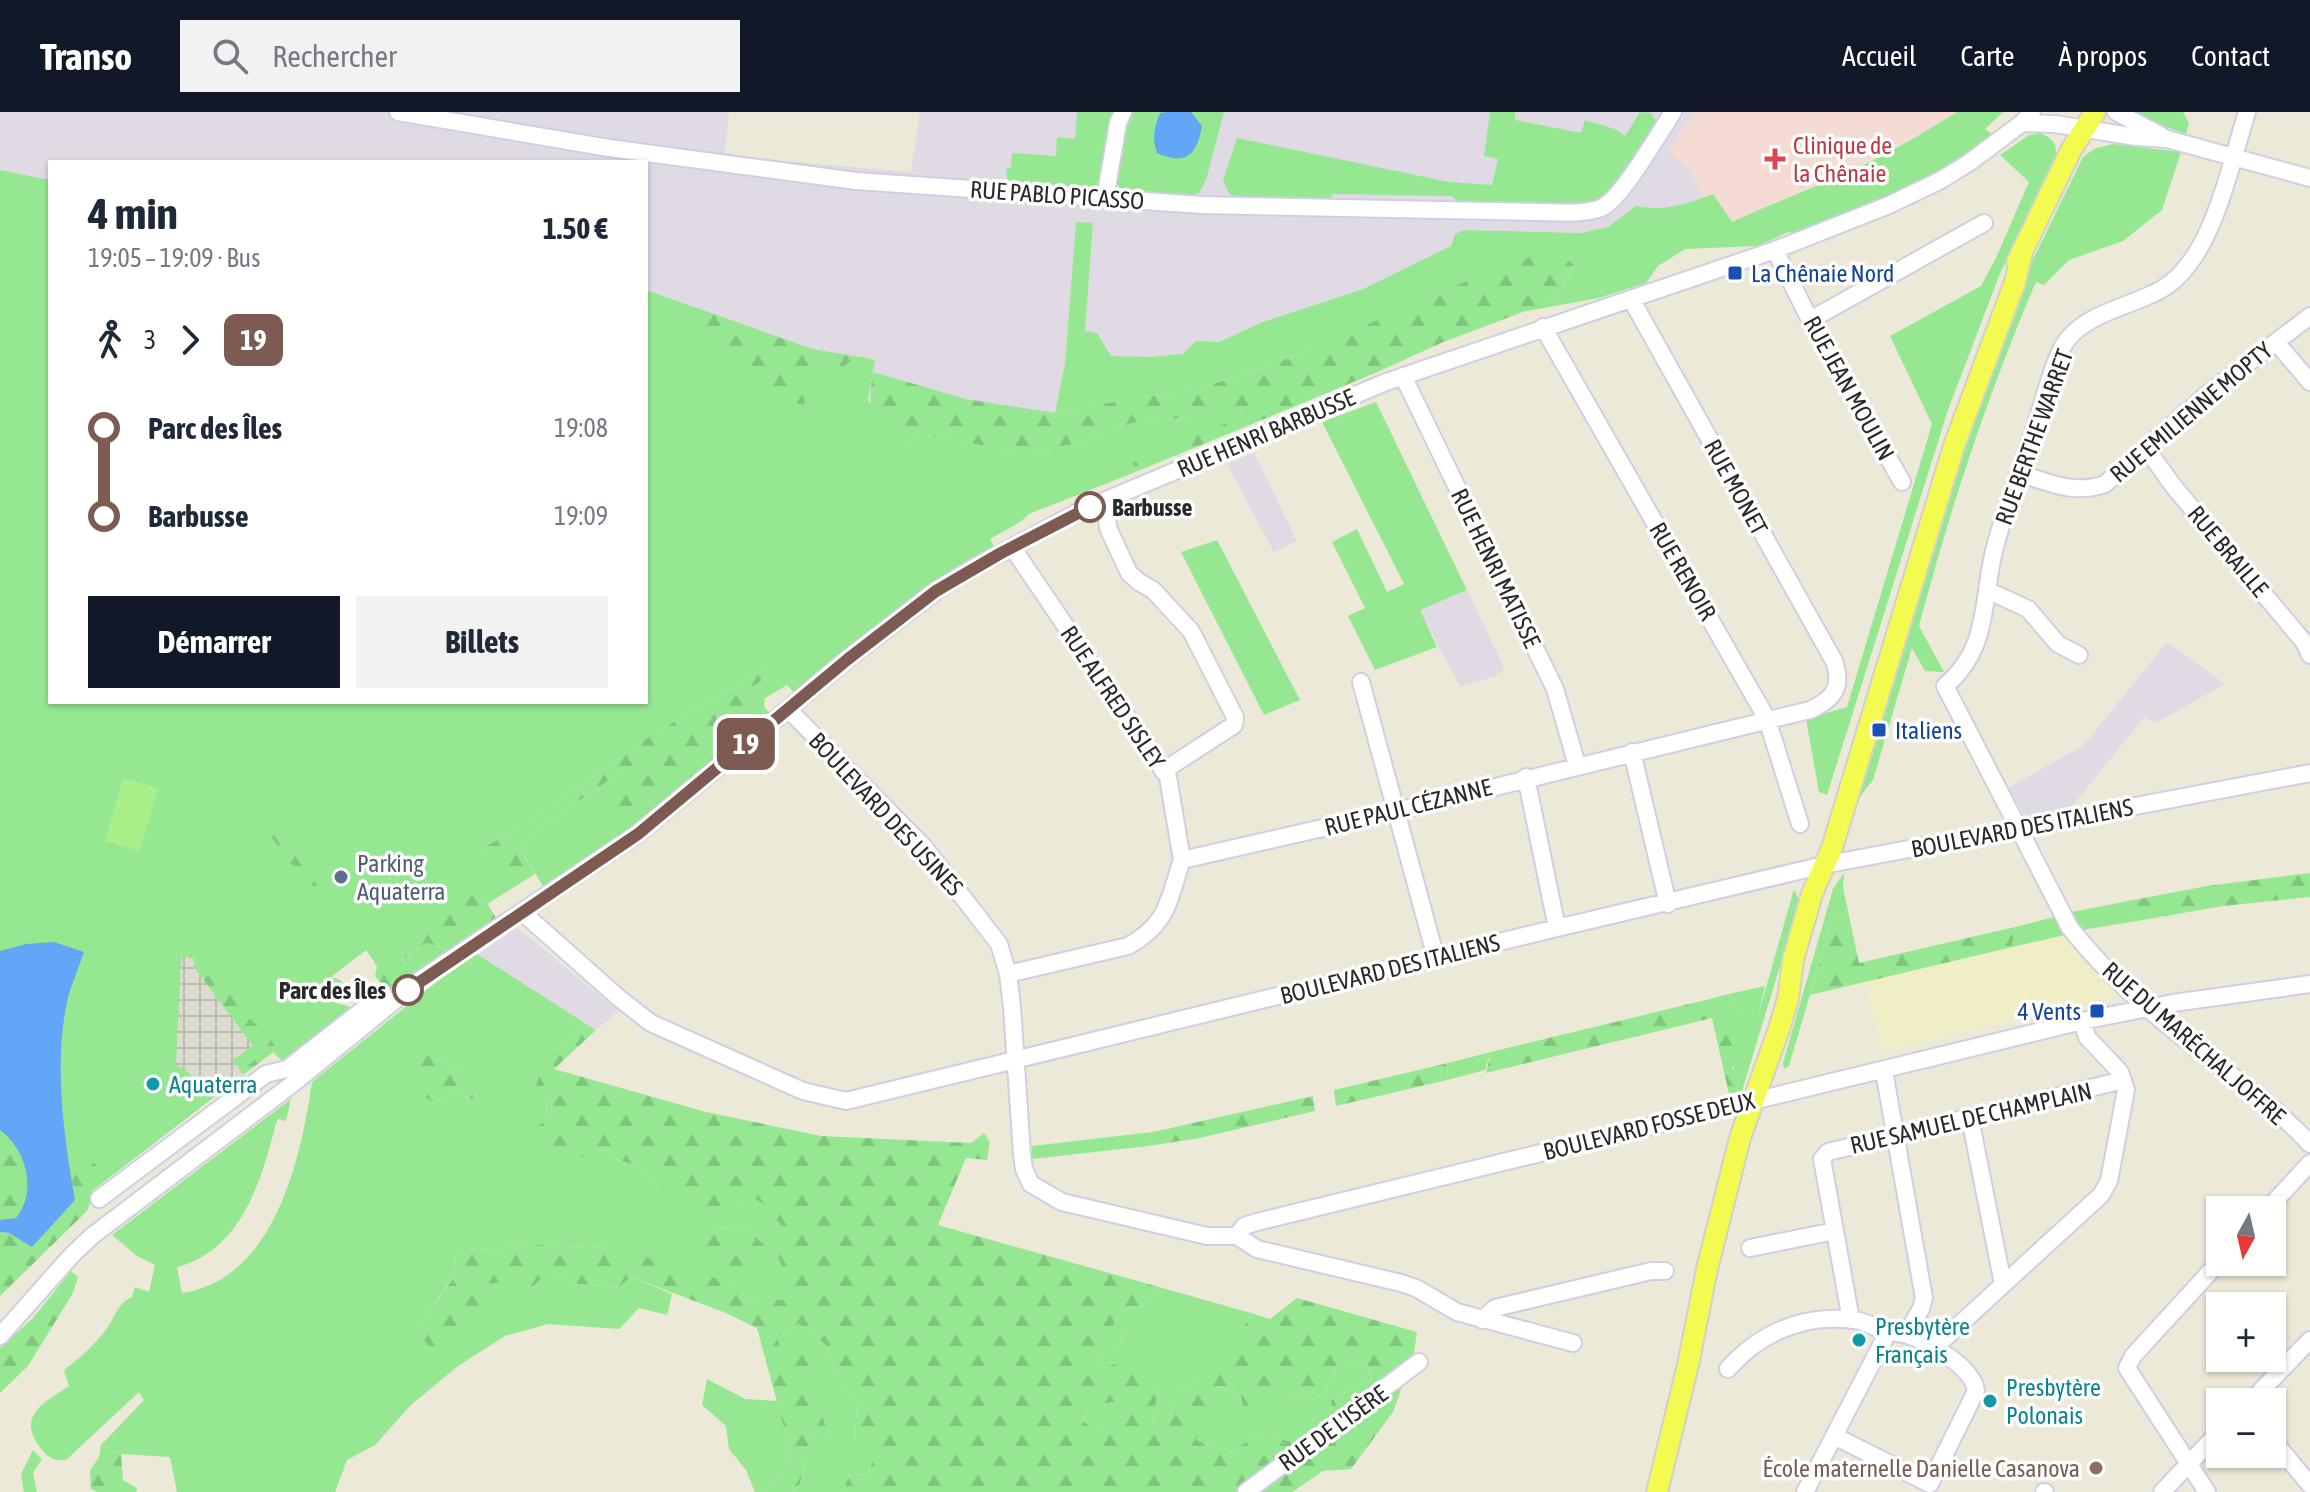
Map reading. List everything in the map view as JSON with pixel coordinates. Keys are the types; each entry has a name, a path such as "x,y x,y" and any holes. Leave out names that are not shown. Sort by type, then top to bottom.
{"main road":[{"path":"1657,1492 1688,1365 1710,1255 1740,1138 1788,999 1793,960 1812,894 1832,848 1954,446 2015,282 2022,253 2071,150 2090,121"}],"street":[{"name":"RUE PABLO PICASSO","path":"398,112 715,164 856,181 1105,199 1305,208 1583,211 1603,207 1618,193 1673,112"},
{"path":"1105,199 1118,123 1123,112"},
{"path":"2116,112 2167,139 2310,178"},
{"path":"2233,155 2247,112"},
{"name":"RUE HENRI BARBUSSE","path":"0,1336 92,1236 295,1082 420,980 638,834 936,591 1012,547 1106,500 1403,376 1775,250 1915,194 1970,162 2027,117 2055,124 2090,121 2167,139"},
{"name":"RUE BERTHE WARRET","path":"1945,686 1965,666 1983,625 1995,548 2064,344 2098,316 2162,289 2179,275 2195,254 2212,219 2233,155"},
{"path":"1810,320 1984,223"},
{"name":"RUE JEAN MOULIN","path":"1775,250 1778,262 1902,482"},
{"name":"RUE MONET","path":"1631,299 1834,661 1839,675"},
{"name":"RUE EMILIENNE MOPTY","path":"2019,473 2045,482 2087,490 2105,484 2205,396 2310,316"},
{"name":"RUE RENOIR","path":"1543,327 1767,719 1800,824"},
{"path":"2276,342 2310,382"},
{"name":"RUE HENRI MATISSE","path":"1403,376 1555,689 1577,765"},
{"name":"RUE BRAILLE","path":"2146,448 2174,487 2304,642 2310,655"},
{"path":"1106,500 1108,528 1129,573 1153,590 1191,631 1235,717 1234,725 1163,771"},
{"name":"RUE ALFRED SISLEY","path":"1012,547 1168,777 1182,860"},
{"path":"1987,590 2028,609 2058,644 2079,655"},
{"name":"RUE PAUL CÉZANNE","path":"1182,860 1397,811 1824,704 1834,693 1839,675"},
{"path":"1361,682 1436,958"},
{"name":"RUE DU MARÉCHAL JOFFRE","path":"1945,686 2070,928 2124,988 2310,1144"},
{"name":"BOULEVARD DES USINES","path":"788,709 924,847 999,944 1008,974 1022,1154 1031,1184 1062,1202 1207,1236 1237,1236"},
{"path":"1632,752 1668,904"},
{"name":"BOULEVARD DES ITALIENS","path":"522,912 651,1023 818,1096 846,1101 1824,865 2310,773"},
{"path":"1526,777 1557,928"},
{"path":"1008,974 1128,946 1144,937 1156,926 1165,910 1182,860"},
{"name":"BOULEVARD FOSSE DEUX","path":"1237,1236 1244,1226 1257,1222 2082,1021 2147,1008 2310,984"},
{"path":"99,1199 266,1074 287,1069 383,994"},
{"path":"1935,1347 2101,1195 2109,1181 2126,1090 2120,1072 2087,1037 2082,1021"},
{"path":"1884,1071 1924,1298 1906,1334"},
{"name":"RUE SAMUEL DE CHAMPLAIN","path":"1835,1231 1822,1159 1828,1152 2123,1080"},
{"path":"1970,1118 2003,1284"},
{"path":"2280,1196 2310,1163"},
{"path":"1750,1248 1835,1231 1851,1320"},
{"path":"1237,1236 1257,1249 1416,1288 1452,1310 1573,1343"},
{"path":"1482,1320 1495,1308 1651,1271 1665,1271"},
{"path":"2206,1276 2133,1356 2127,1368 2207,1492"},
{"path":"1728,1369 1742,1353 1766,1337 1790,1327 1815,1321 1851,1320 1888,1332 1906,1334 1935,1347 1964,1370 1976,1388 1930,1484 1834,1436"},
{"path":"1805,1492 1888,1332"},
{"path":"2264,1388 2310,1340"},
{"name":"RUE DE L'ISÈRE","path":"1246,1492 1419,1362"},
{"path":"2162,1492 2206,1445"},
{"path":"2286,1456 2310,1485"}],"shaded area":[{"path":"0,112 729,112 724,156 911,172 920,112 1957,112 1732,222 1712,194 1679,207 1651,209 1636,206 1608,227 1581,233 1472,230 1472,253 1296,340 1081,373 1093,224 1076,222 1065,364 1053,425 868,400 874,360 812,349 648,291 648,160 48,160 48,180 0,170"},
{"name":"Clinique de la Chênaie","path":"1695,112 1957,112 1915,138 1821,184 1732,222 1713,194 1703,198 1688,168 1667,150"},
{"path":"1254,453 1297,541 1274,552 1227,464"},
{"path":"1467,590 1504,668 1495,676 1461,687 1419,610"},
{"path":"2167,642 2225,684 2154,724 2145,716 2069,810 2026,818 2008,788 2084,745"},
{"path":"514,925 618,1011 596,1030 474,952"},
{"path":"2065,935 2120,995 1882,1052 1865,982"},
{"path":"184,956 194,959 194,967 253,1046 233,1060 252,1086 230,1103 222,1091 200,1085 186,1070 176,1065 181,959"}],"green space":[{"path":"1077,112 1115,112 1100,181 1093,189 1018,188 1008,183 1006,168 1011,168 1012,153 1056,156 1057,137 1075,139"},
{"path":"1131,112 1224,112 1206,180 1199,193 1187,197 1125,193 1115,181 1115,161"},
{"path":"1490,112 1515,112 1515,120 1581,133 1585,120 1615,129 1625,136 1640,112 1651,113 1657,123 1611,192 1581,208 1459,204 1452,196 1333,194 1326,202 1238,200 1228,192 1223,180 1237,138 1449,182 1492,185 1498,159 1484,156"},
{"path":"1957,112 2003,112 1985,129 1994,136 1948,168 1900,193 1797,235 1789,232 1757,246 1685,249 1658,266 1646,283 1599,298 1521,312 1554,300 1574,266 1554,251 1235,378 1180,392 1055,413 1065,364 1076,222 1093,223 1085,331 1097,333 1111,356 1183,354 1196,341 1219,342 1263,322 1363,289 1451,246 1455,234 1464,230 1581,233 1608,227 1636,206 1666,207 1713,194 1732,222 1855,169"},
{"path":"2132,112 2183,112 2189,123 2186,134 2138,117"},
{"path":"2040,133 2053,141 2056,156 1999,276 1948,410 1827,795 1819,792 1806,719 1847,707 1932,424 1890,336 1981,286 2029,182 2000,155 2029,135"},
{"path":"2113,144 2181,152 2162,210 2123,241 2069,260 2044,285 2036,282 1971,452 1919,626 1944,672 1925,671 1912,648 1873,780 1854,804 1948,489 2021,284 2083,157 2094,149"},
{"path":"0,170 48,180 48,704 648,704 648,291 849,362 862,365 867,358 875,360 868,400 900,443 928,435 1024,453 1079,443 1132,423 1232,410 1244,417 1133,463 1138,471 1029,514 990,539 996,550 797,696 787,685 765,698 747,690 774,671 767,665 651,736 546,809 481,849 496,871 503,894 487,904 482,895 378,967 366,950 331,977 340,980 353,996 350,998 281,980 281,987 351,1007 292,1055 282,1061 273,1052 92,1191 0,1232"},
{"path":"1555,251 1574,265 1554,300 1441,343 1138,471 1132,463 1243,416 1232,411 1132,423 1079,443 1024,453 928,435 900,443 882,427 871,405 873,372 966,399 1055,413 1180,392 1235,378 1307,351 1505,264"},
{"path":"694,307 812,349 867,358 862,365 849,362 838,373 809,371 804,405 793,402 688,327"},
{"path":"1376,402 1467,590 1420,610 1437,647 1375,670 1348,616 1365,608 1332,542 1357,529 1387,592 1404,584 1322,422"},
{"path":"1217,540 1300,700 1264,715 1181,552"},
{"path":"767,665 775,671 748,690 765,698 764,707 772,715 643,824 609,806 623,785 634,777 621,772 540,828 520,849 535,874 503,894 495,870 481,849 546,809 651,736"},
{"path":"621,772 635,776 643,824 546,891 520,849 540,828"},
{"path":"123,778 158,788 140,851 105,841"},
{"path":"267,819 366,950 360,955 261,823"},
{"path":"1844,873 1843,888 1848,911 1833,916 1789,1066 1784,1069 1783,1063 1833,889"},
{"path":"2310,873 2310,897 2223,906 2131,922 2128,901 2207,886"},
{"path":"476,886 498,921 454,951 426,943 399,961 407,977 392,990 384,987 375,976 377,967 374,962 412,935 418,925"},
{"path":"1794,889 1799,900 1798,907 1742,1091 1737,1092 1740,1077 1732,1064 1710,999 1729,994 1738,1014 1758,1016"},
{"path":"2128,901 2131,922 2082,930 2072,912"},
{"path":"1848,911 1859,963 2015,927 2012,947 1810,995 1833,916"},
{"path":"2054,917 2065,935 2012,947 2015,927"},
{"path":"426,943 454,951 415,978 407,977 398,962"},
{"path":"474,952 588,1025 544,1059 547,1121 541,1144 545,1165 610,1149 615,1159 644,1168 659,1189 740,1204 751,1196 762,1203 792,1237 789,1283 784,1300 757,1304 731,1284 610,1248 539,1245 456,1252 454,1276 415,1330 482,1285 549,1273 577,1284 618,1287 631,1277 672,1294 667,1315 639,1308 619,1329 548,1324 505,1336 458,1366 410,1406 375,1445 347,1460 335,1492 177,1492 170,1457 121,1454 101,1445 144,1400 139,1392 66,1460 47,1456 33,1435 32,1418 43,1404 69,1386 64,1370 97,1340 120,1307 132,1297 135,1287 149,1292 155,1265 137,1256 112,1235 291,1099 286,1121 278,1119 276,1123 264,1167 233,1229 218,1246 199,1259 177,1267 182,1293 214,1283 240,1265 261,1241 290,1179 300,1146 312,1082","holes":["419,1050 431,1058 459,1067 478,1093 471,1099 451,1093 434,1103 420,1092 434,1077","746,1227 768,1250 708,1228"]},
{"path":"202,972 236,994 250,1019 265,1032 277,1049 243,1075 241,1071 260,1056 198,973"},
{"path":"1765,986 1758,1016 1738,1014 1729,994"},
{"path":"1710,999 1718,1013 1732,1020 1732,1068 1740,1077 1737,1092 1729,1094 1712,1018 1486,1073 1491,1052"},
{"path":"588,1025 596,1030 554,1069 706,1112 821,1136 971,1143 984,1133 990,1142 987,1160 966,1158 938,1225 1159,1287 1145,1306 1118,1310 1112,1330 1123,1332 1120,1344 1103,1355 1102,1367 1133,1361 1151,1366 1160,1383 1152,1423 1167,1427 1177,1393 1221,1360 1237,1340 1251,1313 1270,1319 1297,1298 1417,1332 1414,1353 1393,1412 1351,1469 1323,1471 1292,1492 843,1492 849,1474 869,1475 872,1459 855,1441 857,1401 840,1381 826,1345 799,1324 777,1338 783,1354 798,1344 817,1364 813,1390 829,1435 810,1437 800,1484 792,1492 763,1492 786,1469 787,1439 757,1328 726,1313 631,1277 619,1287 577,1284 549,1273 519,1297 501,1282 482,1285 480,1304 461,1339 431,1348 415,1330 454,1277 456,1252 539,1245 610,1248 682,1266 731,1284 757,1304 784,1299 789,1283 778,1257 791,1237 762,1203 751,1197 721,1214 698,1211 659,1189 644,1168 615,1159 610,1149 545,1166 541,1145 534,1141 536,1127 547,1120 546,1098 536,1087 544,1059","holes":["1367,1363 1371,1379 1331,1400 1333,1418 1301,1444 1258,1434 1231,1452 1196,1440 1219,1387 1241,1394 1244,1412 1261,1412 1291,1392 1323,1396 1339,1365","1114,1402 1124,1413 1101,1433 1081,1420 1095,1405"]},
{"path":"419,1050 431,1058 459,1067 478,1092 472,1099 451,1093 434,1103 419,1092 433,1077 417,1063"},
{"path":"1491,1052 1485,1070 1447,1080 1448,1063"},
{"path":"1448,1063 1447,1080 1336,1106 1334,1090"},
{"path":"1313,1096 1315,1111 1200,1138 1148,1146 1153,1132"},
{"path":"0,1130 21,1153 27,1188 20,1214 1,1221"},
{"path":"1153,1132 1148,1146 1032,1159 1032,1146"},
{"path":"68,1158 81,1158 96,1164 87,1211 0,1296 0,1232 9,1233 75,1200"},
{"path":"746,1227 769,1250 765,1268 736,1269 703,1251 708,1228"},
{"path":"71,1271 78,1277 73,1293 28,1366 0,1393 0,1348 33,1318"},
{"path":"1159,1287 1251,1313 1237,1340 1221,1360 1177,1393 1167,1427 1152,1423 1160,1383 1102,1368 1103,1355 1120,1344 1123,1333 1112,1330 1118,1310 1145,1306"},
{"path":"799,1324 826,1345 840,1381 857,1401 855,1441 872,1458 869,1475 849,1474 843,1492 792,1492 800,1484 810,1437 829,1435 812,1390 783,1354 777,1338"},
{"path":"1367,1363 1371,1379 1331,1400 1334,1418 1301,1444 1258,1434 1231,1452 1196,1440 1218,1387 1241,1394 1261,1412 1290,1392 1323,1396 1339,1365"},
{"path":"707,1379 745,1399 777,1401 787,1439 786,1469 763,1492 755,1492 746,1470 729,1449 726,1426 702,1405"},
{"path":"1114,1402 1125,1413 1101,1433 1081,1420 1095,1405"},
{"path":"101,1445 121,1454 123,1480 137,1488 136,1492 98,1492 91,1489 90,1470 99,1457"},
{"path":"33,1450 42,1459 33,1473 37,1492 24,1492 21,1474"}],"water":[{"path":"1191,112 1202,126 1193,151 1183,158 1157,153 1155,128 1160,113"},
{"path":"54,942 84,952 68,998 61,1047 64,1125 75,1200 32,1247 9,1233 0,1232 0,1220 16,1218 23,1207 27,1183 17,1148 0,1130 0,951 26,944"}],"bus line":[{"name":"19","path":"408,990 638,834 848,659 936,591 973,568 1090,507"}],"place":[{"name":"Clinique de la Chênaie","path":"1775,159"},
{"name":"La Chênaie Nord","path":"1735,273"},
{"name":"Barbusse","path":"1090,507"},
{"name":"Italiens","path":"1879,730"},
{"name":"Parking Aquaterra","path":"341,877"},
{"name":"Parc des Îles","path":"408,990"},
{"name":"4 Vents","path":"2097,1011"},
{"name":"Aquaterra","path":"153,1084"},
{"name":"Presbytère Français","path":"1859,1340"},
{"name":"Presbytère Polonais","path":"1990,1401"},
{"name":"École maternelle Danielle Casanova","path":"2096,1468"}]}
